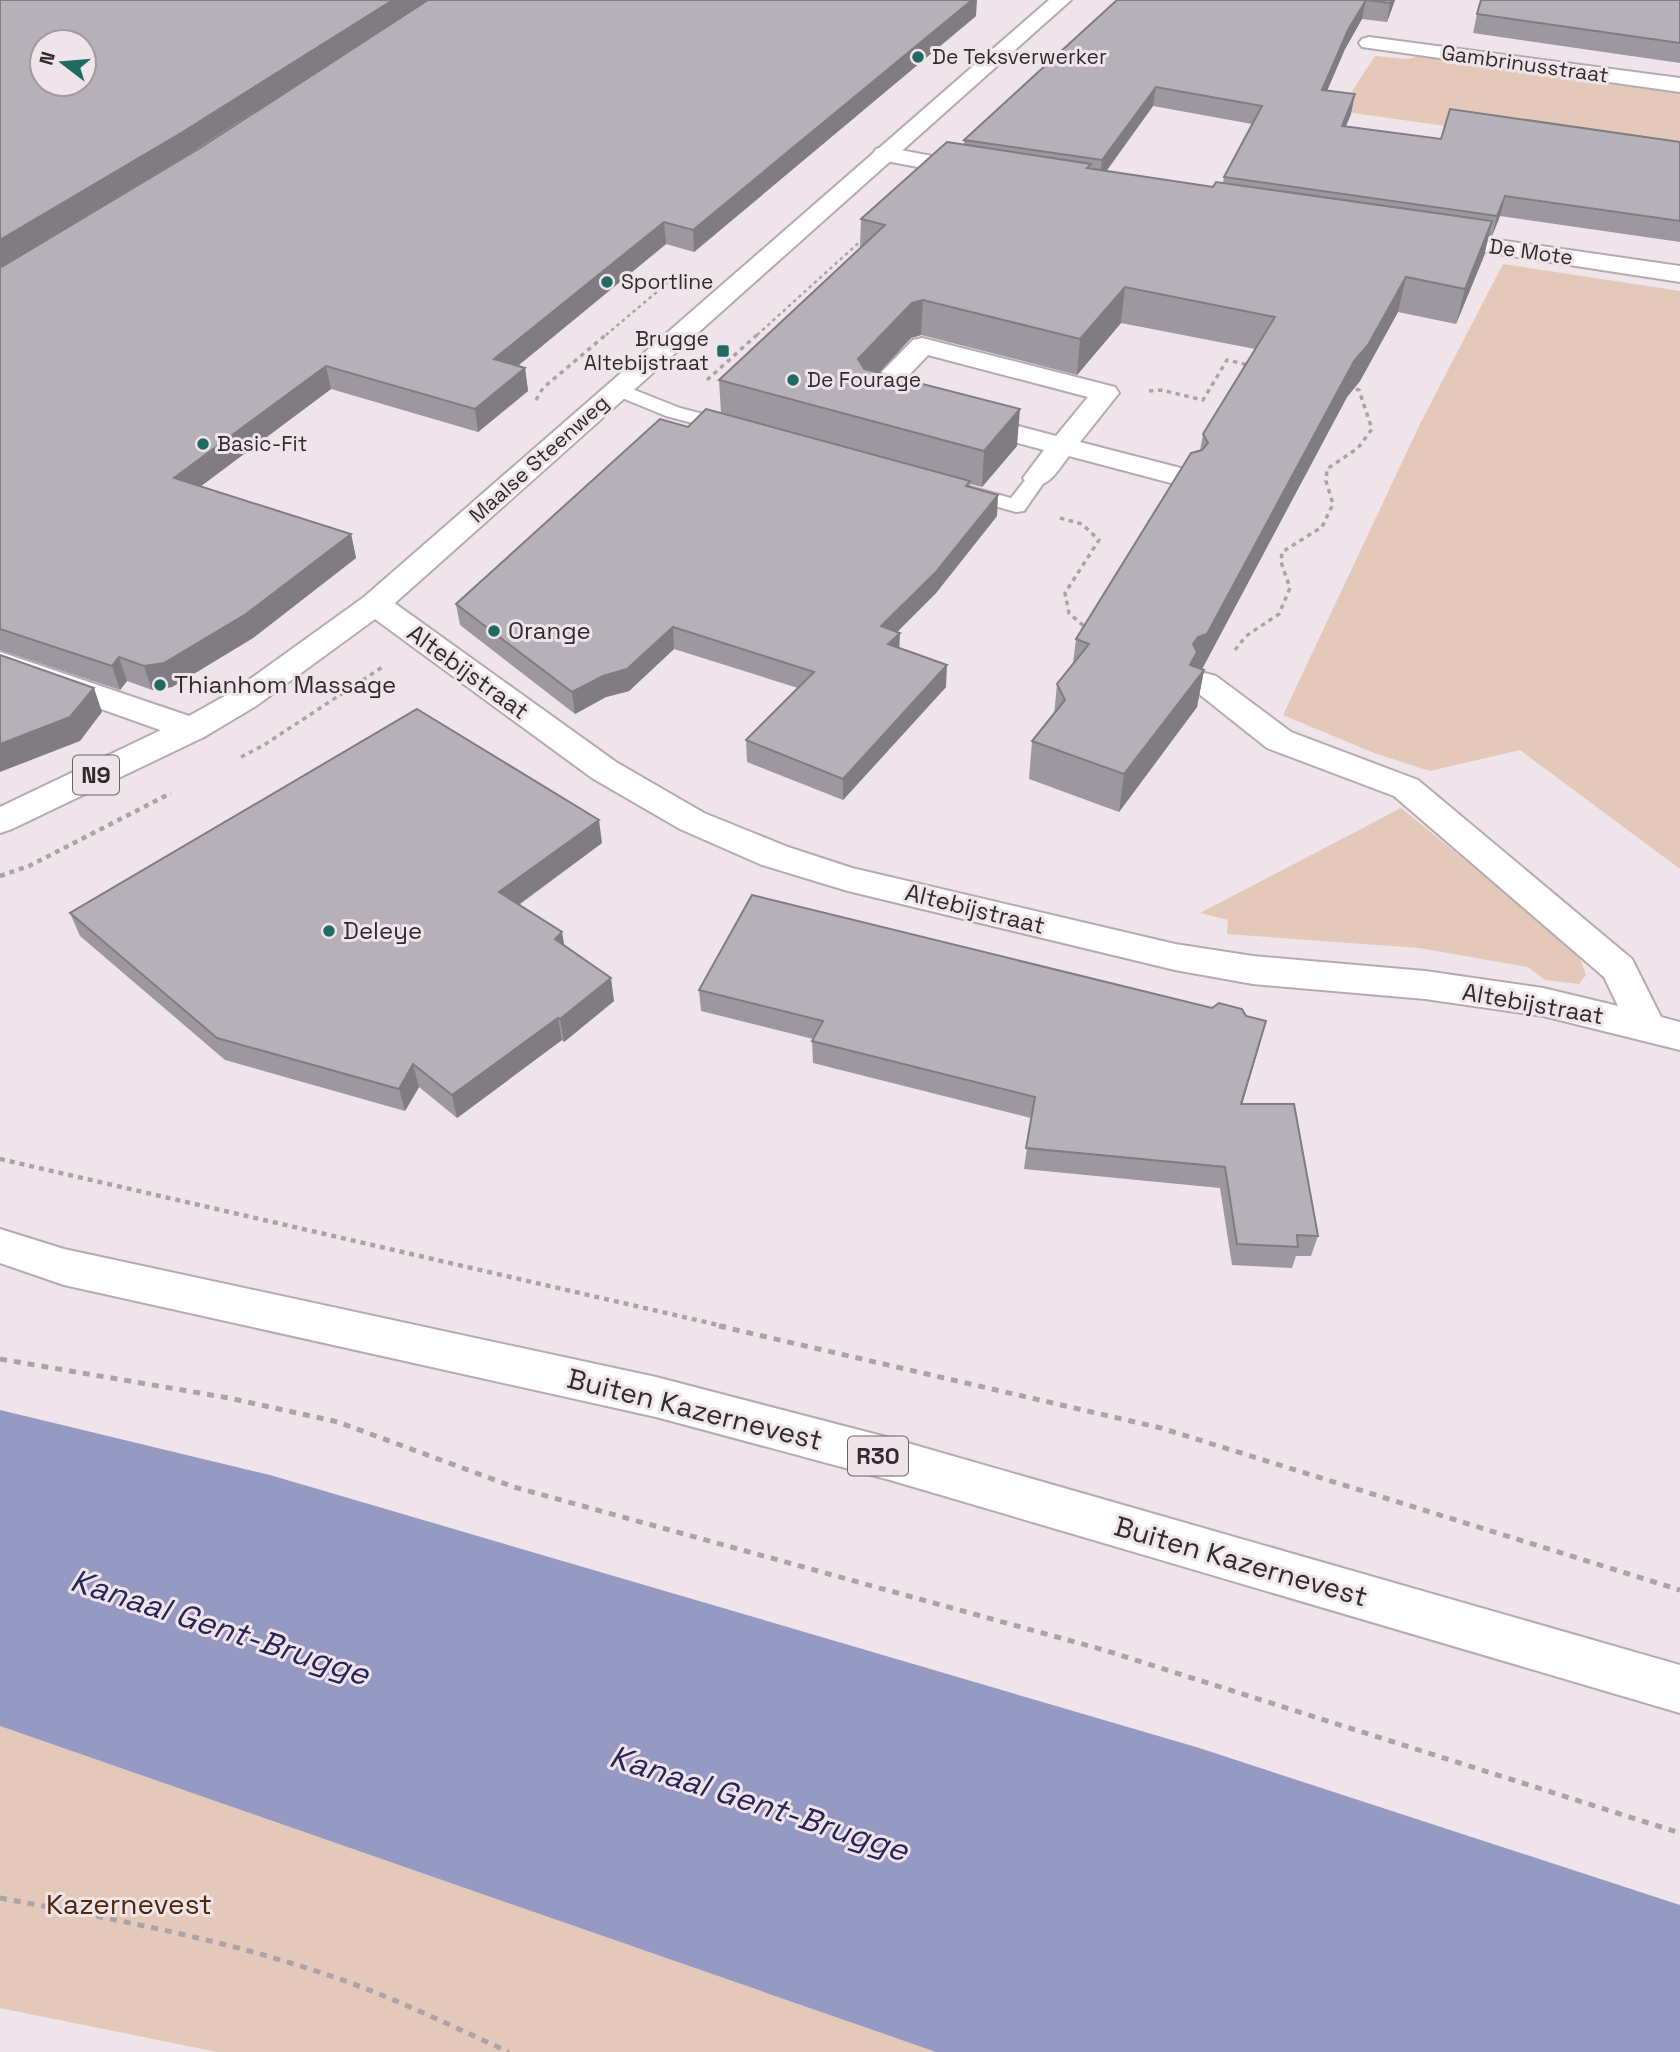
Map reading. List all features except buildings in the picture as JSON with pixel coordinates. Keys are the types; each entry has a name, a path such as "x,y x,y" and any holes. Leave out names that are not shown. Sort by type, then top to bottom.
{"street":[{"name":"Maalse Steenweg","path":"0,821 192,729 244,699 374,604 1061,0"},
{"name":"Gambrinusstraat","path":"1369,43 1680,85"},
{"path":"884,154 1002,175"},
{"name":"De Mote","path":"1415,235 1680,274"},
{"path":"1037,478 1062,446 1105,393 922,346 874,396 1062,446 1186,478"},
{"name":"Altebijstraat","path":"374,604 604,770 692,821 775,856 848,879 1175,957 1252,970 1425,985 1530,1000 1680,1036"},
{"path":"0,662 192,729"},
{"name":"Altebijstraat","path":"1206,683 1255,724 1279,740 1406,788 1619,969 1646,1026"},
{"name":"Buiten Kazernevest","path":"0,1246 64,1267 669,1400 890,1459 1680,1689"},
{"name":"Buiten Kazernevest","path":"0,1269 64,1267"}],"lane":[{"path":"617,390 673,412 752,433"},
{"path":"937,484 1016,506 1037,478"}],"path":[{"path":"673,412 873,229"},
{"path":"1105,393 1161,390 1203,400 1227,360 1254,366"},
{"path":"1206,683 1245,636 1279,614 1290,588 1281,562 1282,552 1322,527 1333,504 1326,481 1327,469 1336,461 1354,453 1367,441 1372,429 1367,410 1359,390 1346,387"},
{"path":"1016,506 1082,524 1100,540 1065,593 1069,613 1089,631"},
{"path":"240,758 424,639"},
{"path":"0,876 29,866 178,790"},
{"path":"0,1159 1161,1428 1680,1590"},
{"path":"0,1359 229,1398 338,1422 514,1487 1104,1650 1680,1833"},
{"path":"0,1898 164,1928 273,1957 369,1989 509,2052"}],"green space":[{"path":"1375,56 1406,59 1422,56 1680,91 1680,159 1339,111"},
{"path":"1503,264 1680,291 1680,869 1520,750 1430,771 1374,753 1283,715 1420,424"},
{"path":"1401,808 1559,936 1580,958 1586,975 1579,984 1545,980 1528,967 1419,948 1227,934 1228,920 1200,913"},
{"name":"Kazernevest","path":"0,1726 936,2052 217,2052 0,2008"}],"water":[{"name":"Kanaal Gent-Brugge","path":"0,1410 270,1475 1196,1747 1680,1905 1680,2052 936,2052 0,1726"}],"place":[{"name":"De Teksverwerker","path":"918,57"},
{"name":"Sportline","path":"607,282"},
{"name":"Brugge Altebijstraat","path":"723,351"},
{"name":"De Fourage","path":"793,380"},
{"name":"Basic-Fit","path":"203,444"},
{"name":"Orange","path":"494,631"},
{"name":"Thianhom Massage","path":"160,685"},
{"name":"Deleye","path":"329,931"}]}
